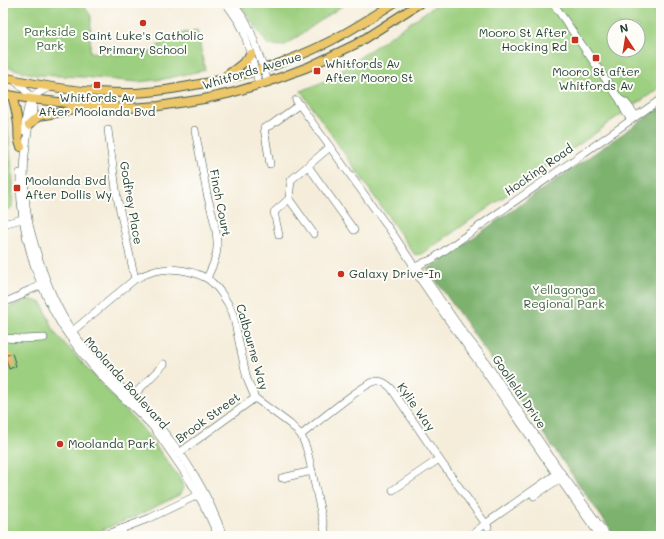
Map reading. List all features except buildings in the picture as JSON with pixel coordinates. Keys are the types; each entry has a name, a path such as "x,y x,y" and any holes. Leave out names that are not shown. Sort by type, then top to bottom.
{"main road":[{"name":"Whitfords Avenue","path":"3,77 53,87 86,91 128,93 186,87 220,80 260,69 300,55 347,32 394,3"},
{"name":"Whitfords Avenue","path":"3,94 31,99 94,106 130,108 173,104 204,99 268,82 308,67 356,44 420,3"},
{"path":"220,80 237,69 251,54"},
{"path":"12,96 19,126 18,140 21,147"},
{"path":"29,125 39,116 94,106"}],"street":[{"path":"226,3 241,26 251,54 268,82"},
{"path":"233,3 247,23 251,32 260,69 259,84"},
{"path":"553,3 620,100 626,103 633,118"},
{"path":"13,79 28,93 31,99 43,90 53,87"},
{"name":"Moolanda Boulevard","path":"25,216 24,168 29,125 33,110 31,99"},
{"name":"Moolanda Boulevard","path":"31,99 27,109 21,147 20,189 25,216 32,235 45,286 57,306 70,333 129,399 154,421 177,454 192,471 207,512 218,536"},
{"name":"Hocking Road","path":"416,268 431,260 661,99"},
{"name":"Goollelal Drive","path":"270,164 264,128 271,125 298,102 396,237 447,318 559,475 600,536"},
{"name":"Godfrey Place","path":"108,130 117,197 135,279"},
{"name":"Finch Court","path":"195,130 217,243 213,266 207,278"},
{"path":"314,234 289,199 291,180 330,147"},
{"path":"308,166 354,230"},
{"path":"279,235 274,212 289,199"},
{"path":"3,222 7,223 25,216"},
{"name":"Calbourne Way","path":"70,333 135,279 154,271 173,269 194,273 207,278 224,296 230,305 248,379 255,398 290,424 301,436 308,453 326,536"},
{"path":"3,303 22,295 25,296 45,286"},
{"path":"3,338 44,338"},
{"path":"129,399 164,364"},
{"name":"Kylie Way","path":"301,436 356,392 372,382 382,381 391,388 487,526"},
{"name":"Brook Street","path":"177,454 255,398"},
{"path":"393,490 439,459"},
{"path":"282,478 312,471"},
{"path":"470,536 487,526 559,475"},
{"name":"Goollelal Drive","path":"559,475 607,536"},
{"path":"103,536 150,518 201,493"},
{"name":"Moolanda Boulevard","path":"201,493 218,523 223,536"},
{"path":"478,536 487,526"},
{"path":"121,529 124,536"}],"green space":[{"name":"Parkside Park","path":"3,3 82,3 91,16 90,52 120,55 149,53 171,36 197,30 205,70 164,79 138,82 83,77 36,75 3,66"},
{"path":"239,3 346,3 284,46 268,45"},
{"path":"439,3 661,3 661,87 422,254 415,255 301,91 325,81"},
{"path":"3,106 6,106 13,184 12,207 3,212"},
{"name":"Yellagonga Regional Park","path":"661,107 661,536 615,536 428,269"},
{"name":"Moolanda Park","path":"29,299 42,303 55,333 143,429 178,476 184,487 179,495 139,515 87,536 3,536 3,310"}],"place":[{"name":"Saint Luke's Catholic Primary School","path":"143,23"},
{"name":"Mooro St After Hocking Rd","path":"575,40"},
{"name":"Mooro St after Whitfords Av","path":"596,58"},
{"name":"Whitfords Av After Mooro St","path":"317,71"},
{"name":"Whitfords Av After Moolanda Bvd","path":"97,85"},
{"name":"Moolanda Bvd After Dollis Wy","path":"17,188"},
{"name":"Galaxy Drive-In","path":"341,274"},
{"name":"Moolanda Park","path":"60,444"}]}
